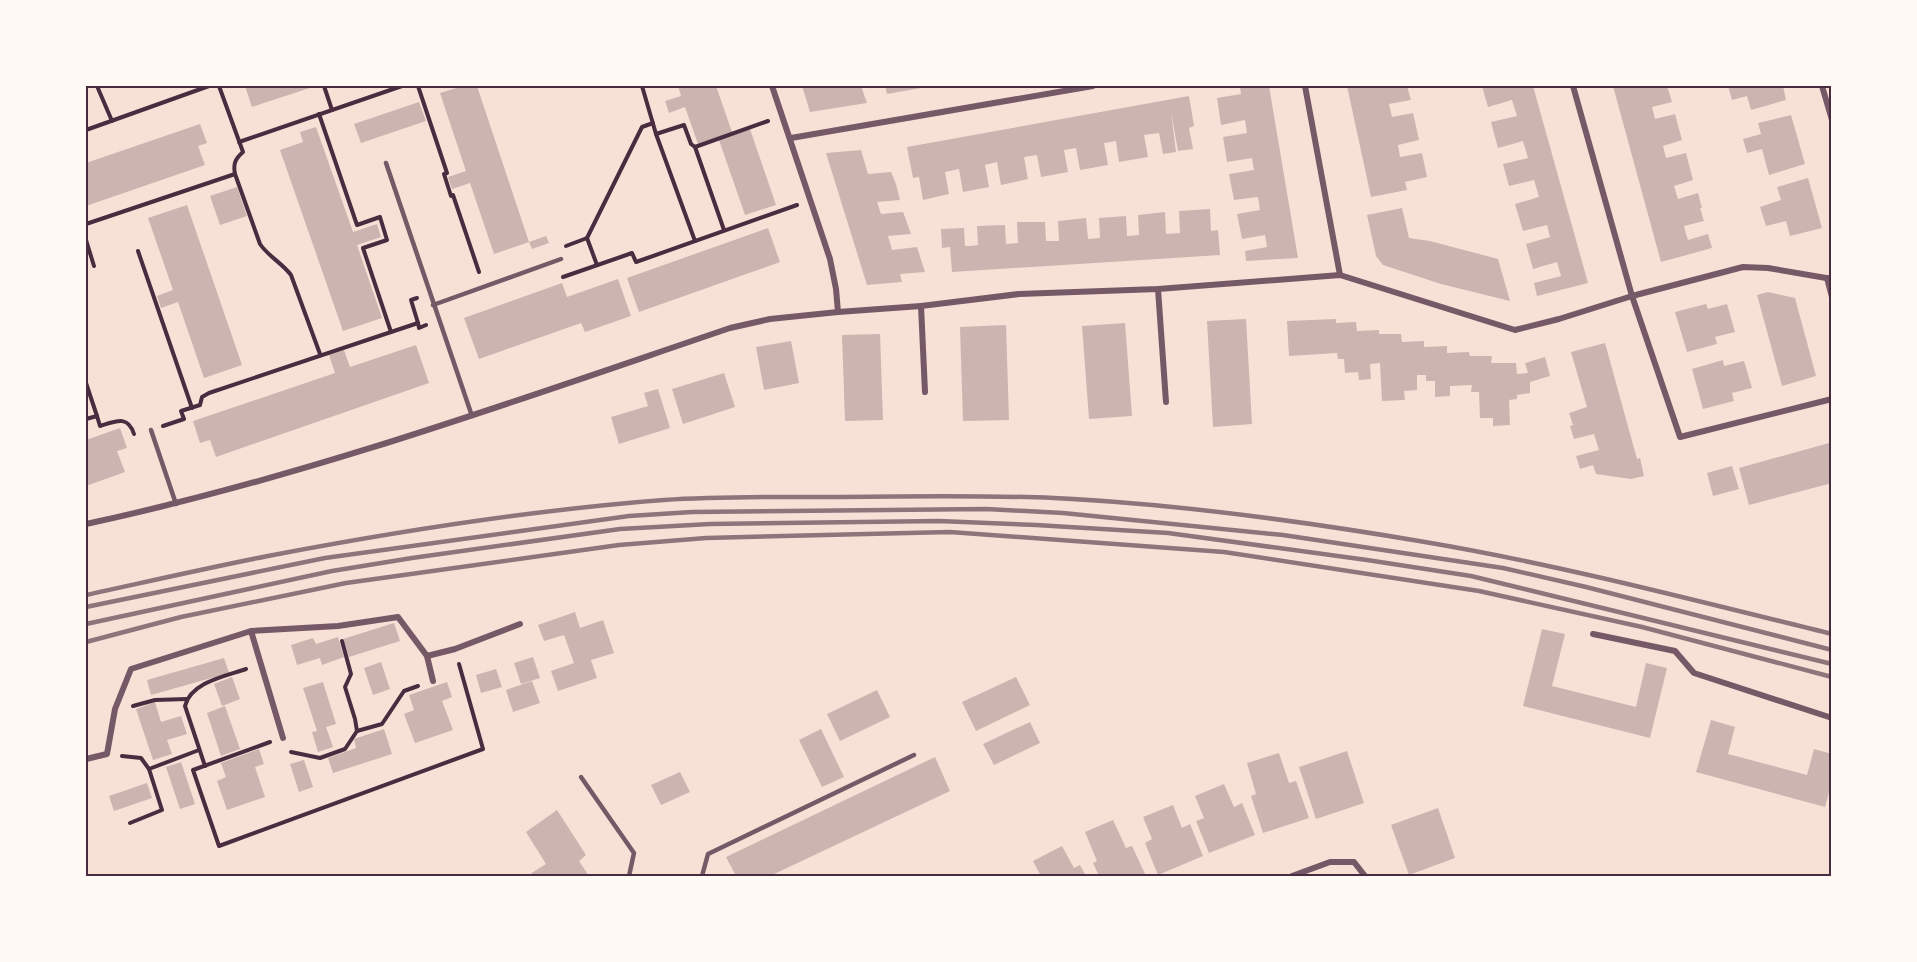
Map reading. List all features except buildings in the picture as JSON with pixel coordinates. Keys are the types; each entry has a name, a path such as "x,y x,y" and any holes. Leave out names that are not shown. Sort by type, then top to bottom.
{"street":[{"path":"772,86 830,259 838,312"},
{"path":"790,138 1093,86"},
{"path":"1305,86 1340,275"},
{"path":"1573,86 1632,296 1680,437 1832,399"},
{"path":"1822,86 1832,120"},
{"path":"86,524 176,504 472,416 730,328 770,319 921,306 1019,294 1158,289 1340,275 1515,330 1743,267 1768,268 1829,279 1832,297"},
{"path":"1158,289 1166,402"},
{"path":"921,306 925,392"},
{"path":"86,759 107,754 115,709 131,669 250,631 338,626 398,617 427,656 433,681"},
{"path":"427,656 455,649 520,624"},
{"path":"250,631 283,738"},
{"path":"1593,634 1675,651 1694,673 1832,718"},
{"path":"1292,876 1330,862 1354,862 1365,876"}],"lane":[{"path":"386,163 472,416"},
{"path":"433,304 561,259"},
{"path":"151,430 176,504"},
{"path":"702,876 708,854 914,755"},
{"path":"581,777 634,854 629,876"}],"path":[{"path":"97,86 112,121"},
{"path":"86,130 209,86"},
{"path":"219,86 243,152 236,158 235,174 260,244 264,251 284,266 291,275 320,354"},
{"path":"324,86 332,110"},
{"path":"239,142 402,86"},
{"path":"418,86 447,173 444,174 451,196 453,195 480,276 473,278"},
{"path":"642,86 650,106 656,134 694,241"},
{"path":"319,114 357,225 380,217 387,240 363,248 391,332"},
{"path":"695,147 783,116"},
{"path":"566,246 587,238 642,127 653,123"},
{"path":"656,134 684,124 691,144 695,147 724,230"},
{"path":"86,224 235,174"},
{"path":"552,281 632,253 636,262 811,201"},
{"path":"587,238 597,266"},
{"path":"86,240 94,266"},
{"path":"138,251 192,408"},
{"path":"429,294 411,300 419,328 439,321"},
{"path":"86,383 100,426 117,420 125,421 132,426 135,435 184,419 181,411 200,405 202,397 209,393 418,323"},
{"path":"86,419 97,416"},
{"path":"338,626 351,674 345,687 357,731"},
{"path":"433,681 404,692 382,723 357,731 345,749 320,758 288,752 283,738 193,770 219,846 483,749 455,649"},
{"path":"205,766 185,706 187,699 206,683 261,664"},
{"path":"115,709 155,700 187,699"},
{"path":"149,769 199,750"},
{"path":"107,754 141,758 149,769 162,810 130,823"}],"railway":[{"path":"86,595 317,547 465,522 564,509 708,498 1001,496 1193,509 1379,534 1476,551 1578,573 1832,634"},
{"path":"86,607 325,558 629,516 692,512 987,509 1063,513 1283,535 1503,568 1832,650"},
{"path":"86,624 332,571 620,529 710,524 939,521 1168,533 1471,576 1832,664"},
{"path":"86,642 181,617 346,583 619,545 706,538 950,532 1224,552 1479,591 1642,627 1832,677"}]}
